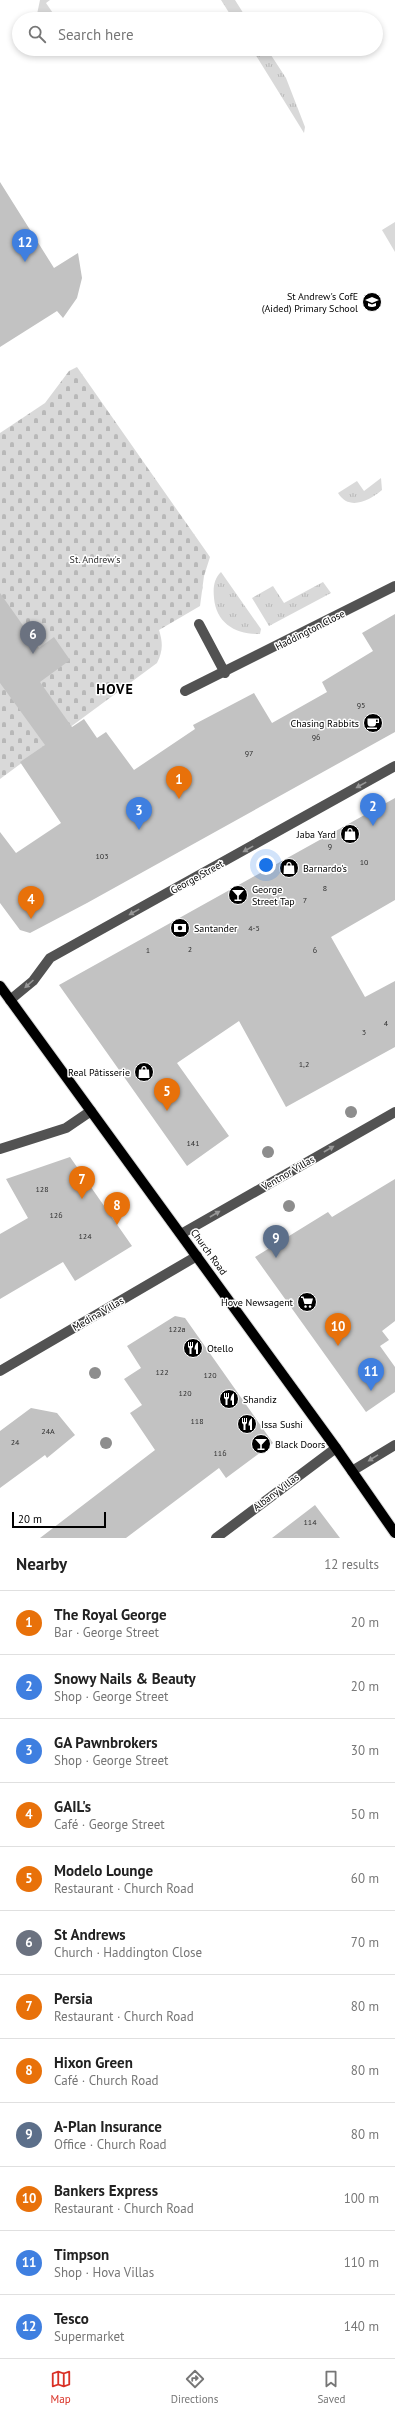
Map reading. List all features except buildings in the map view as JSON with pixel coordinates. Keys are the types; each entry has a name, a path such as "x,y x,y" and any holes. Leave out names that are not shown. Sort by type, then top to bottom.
{"main road":[{"name":"Church Road","path":"0,986 336,1448 395,1533"}],"street":[{"name":"Haddington Close","path":"186,691 395,586"},
{"path":"199,624 225,672"},
{"name":"George Street","path":"10,1000 33,981 50,958 395,766"},
{"path":"0,1149 66,1128 91,1112"},
{"name":"Ventnor Villas","path":"181,1234 395,1112"},
{"name":"Medina Villas","path":"0,1372 197,1256"},
{"path":"352,1471 395,1445"},
{"name":"Albany Villas","path":"216,1538 336,1448"}],"green space":[{"path":"40,0 50,0 46,3 52,12 37,12"},
{"path":"221,0 235,0 243,12 229,12"},
{"path":"256,56 272,56 286,78 305,127 304,133"},
{"path":"395,222 395,252 382,230"},
{"name":"St. Andrew's","path":"77,367 210,557 204,576 200,606 159,630 162,647 157,663 0,779 0,433 45,403 69,371"},
{"path":"381,478 382,490 365,501 353,503 348,502 338,493 357,481 364,491"},
{"path":"221,572 261,629 260,634 251,634 235,630 223,621 216,607 214,598 215,580"},
{"path":"323,582 331,593 269,626 252,598 273,586 284,603"}],"place":[{"name":"Tesco","path":"25,262"},
{"name":"St Andrew's CofE (Aided) Primary School","path":"372,302"},
{"name":"St Andrews","path":"33,654"},
{"name":"Chasing Rabbits","path":"373,723"},
{"name":"The Royal George","path":"179,799"},
{"name":"Snowy Nails & Beauty","path":"373,826"},
{"name":"GA Pawnbrokers","path":"139,830"},
{"name":"Jaba Yard","path":"350,834"},
{"name":"Barnardo's","path":"289,868"},
{"name":"George Street Tap","path":"238,895"},
{"name":"GAIL's","path":"31,919"},
{"name":"Santander","path":"180,928"},
{"name":"Real Pâtisserie","path":"144,1072"},
{"name":"Modelo Lounge","path":"167,1111"},
{"name":"Persia","path":"82,1199"},
{"name":"Hixon Green","path":"117,1225"},
{"name":"A-Plan Insurance","path":"276,1258"},
{"name":"Hove Newsagent","path":"307,1302"},
{"name":"Bankers Express","path":"338,1346"},
{"name":"Otello","path":"193,1348"},
{"name":"Timpson","path":"371,1391"},
{"name":"Shandiz","path":"229,1399"},
{"name":"Issa Sushi","path":"247,1424"},
{"name":"Black Doors","path":"261,1444"}],"district":[{"name":"HOVE","path":"115,689"}]}
